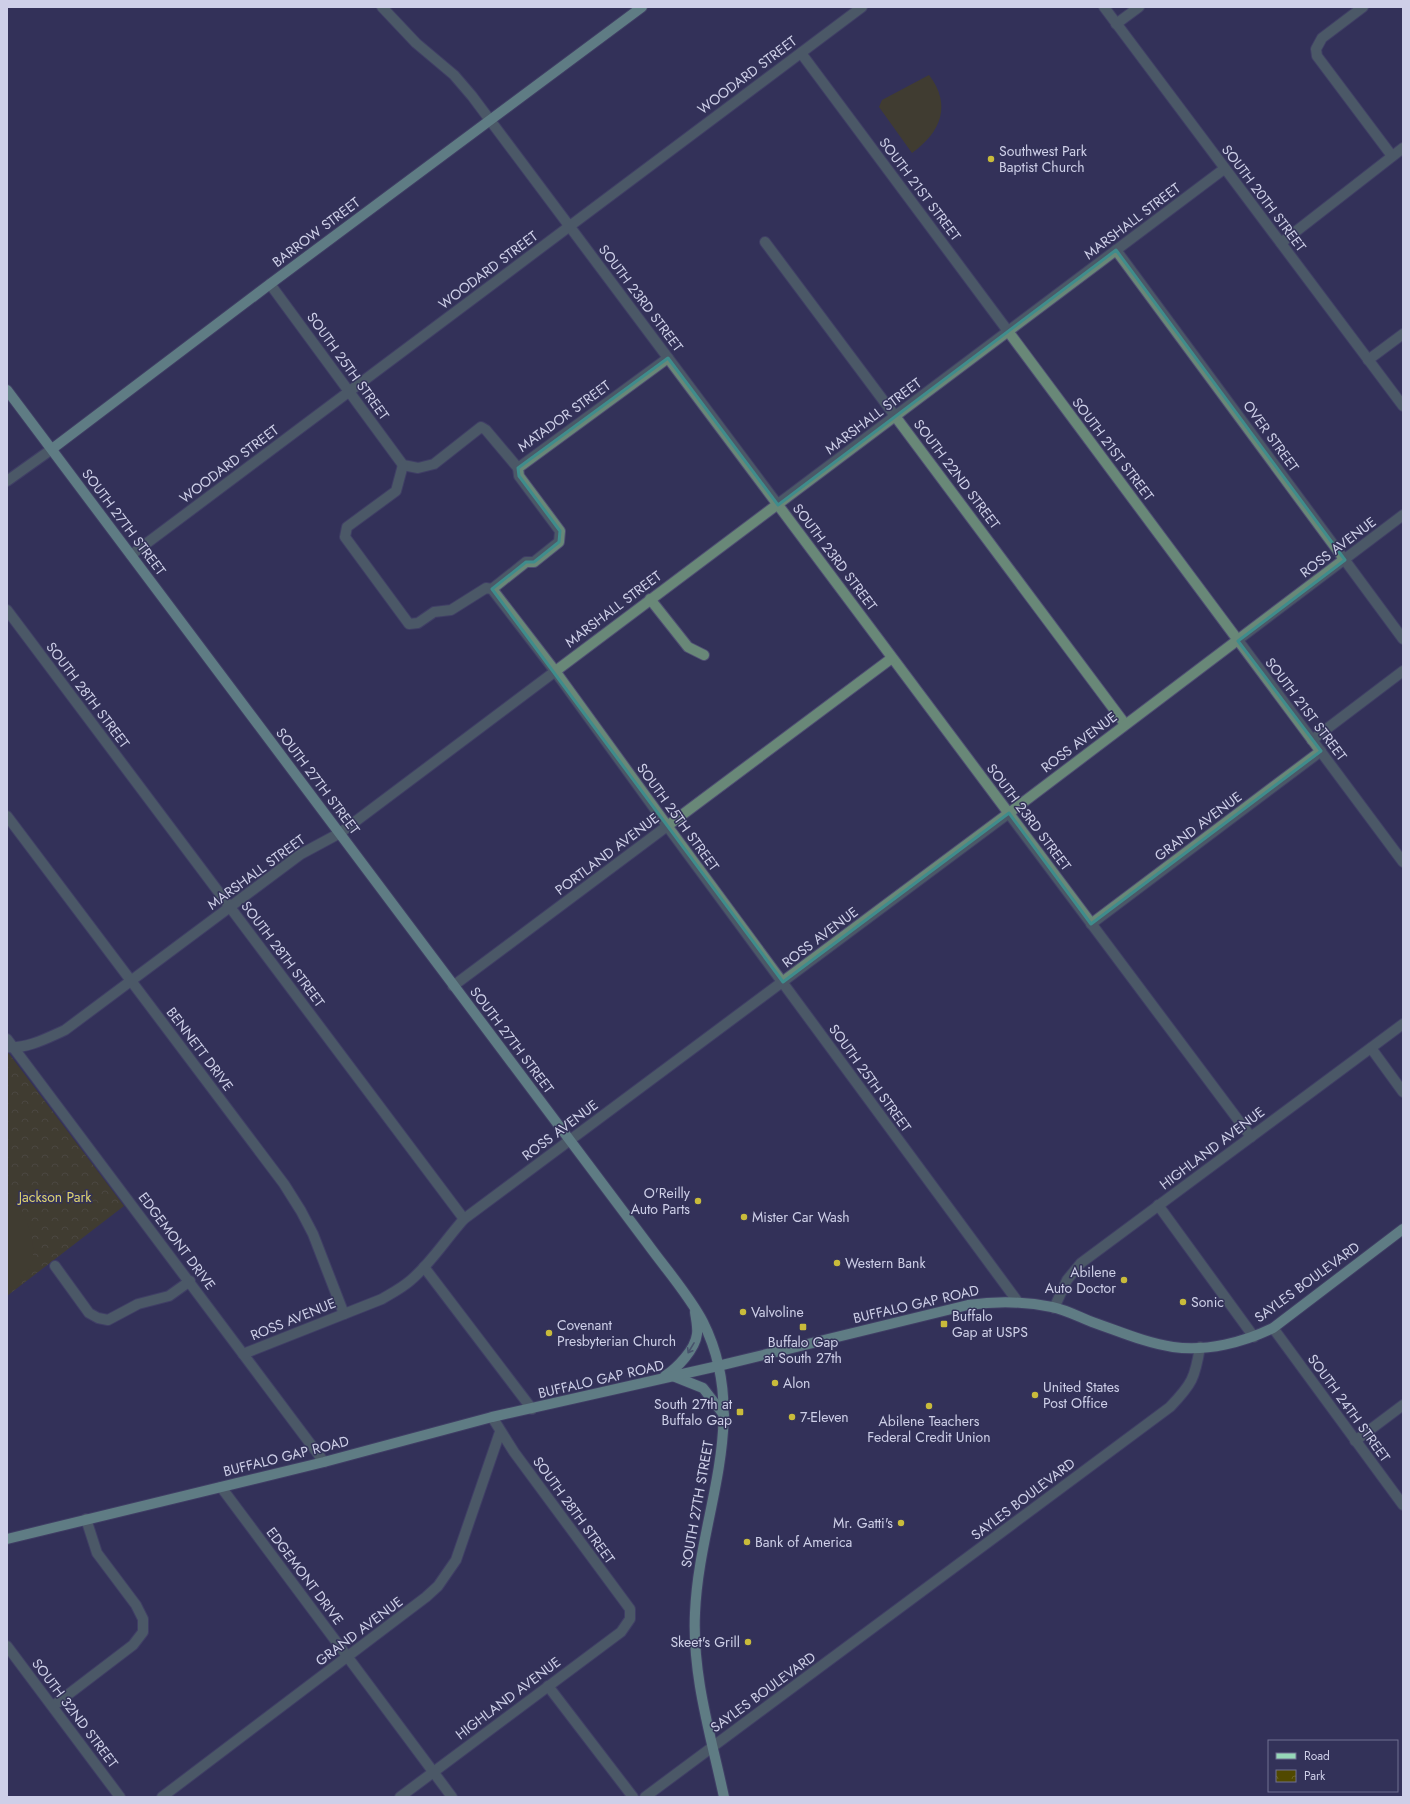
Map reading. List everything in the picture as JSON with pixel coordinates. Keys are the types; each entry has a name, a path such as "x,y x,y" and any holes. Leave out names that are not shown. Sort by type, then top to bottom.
{"main road":[{"name":"BARROW STREET","path":"52,449 270,284 642,7"},
{"name":"SOUTH 27TH STREET","path":"7,390 647,1243 702,1322 718,1366 724,1415 720,1465 701,1562 695,1612 696,1663 703,1705 724,1797"},
{"name":"SAYLES BOULEVARD","path":"1200,1347 1232,1343 1254,1337 1274,1328 1403,1229"},
{"name":"BUFFALO GAP ROAD","path":"7,1539 324,1462 492,1417 718,1366 968,1304 995,1301 1018,1302 1054,1308 1144,1341 1174,1348 1200,1347"},
{"path":"662,1379 677,1368 694,1343 697,1334 695,1310"},
{"path":"673,1376 703,1388 724,1415"}],"street":[{"name":"SOUTH 23RD STREET","path":"382,7 416,42 454,74 490,120 1251,1137"},
{"name":"WOODARD STREET","path":"131,555 862,7"},
{"name":"SOUTH 20TH STREET","path":"1104,7 1403,406"},
{"path":"1116,24 1139,7"},
{"path":"1363,7 1322,38 1316,50 1318,56 1392,156"},
{"name":"SOUTH 21ST STREET","path":"801,53 1321,752 1399,850 1403,862"},
{"path":"1281,243 1403,148"},
{"name":"MARSHALL STREET","path":"9,1044 39,1042 65,1030 301,854 340,833 1224,169"},
{"name":"SOUTH 22ND STREET","path":"765,242 1125,724"},
{"name":"OVER STREET","path":"1116,250 1403,639"},
{"name":"SOUTH 25TH STREET","path":"270,284 403,465"},
{"path":"1368,360 1403,334"},
{"name":"MATADOR STREET","path":"492,589 526,562 534,562 559,542 560,531 519,476 518,468 668,358"},
{"path":"492,589 486,588 451,610 434,612 418,623 409,624 345,537 347,527 396,491 403,465 418,468 434,464 481,427 486,430 518,468"},
{"name":"BARROW STREET","path":"7,481 52,449"},
{"name":"ROSS AVENUE","path":"243,1354 382,1299 412,1280 464,1219 1009,813 1403,515"},
{"name":"SOUTH 25TH STREET","path":"492,589 555,671 1018,1302"},
{"path":"650,599 688,647 704,655"},
{"name":"SOUTH 28TH STREET","path":"7,610 464,1219"},
{"name":"PORTLAND AVENUE","path":"453,986 668,827 892,658"},
{"path":"1312,740 1403,671"},
{"name":"GRAND AVENUE","path":"1091,924 1321,752"},
{"name":"BENNETT DRIVE","path":"7,816 301,1211 313,1234 344,1314"},
{"name":"HIGHLAND AVENUE","path":"1054,1308 1067,1280 1081,1263 1403,1024"},
{"name":"EDGEMONT DRIVE","path":"9,1044 190,1281 324,1462"},
{"path":"1371,1048 1403,1092"},
{"path":"1158,1206 1254,1337"},
{"path":"55,1266 89,1312 98,1318 108,1320 138,1304 169,1296 190,1281"},
{"path":"424,1266 532,1409"},
{"name":"SOUTH 24TH STREET","path":"1274,1328 1403,1505"},
{"name":"SAYLES BOULEVARD","path":"645,1797 1170,1407 1187,1390 1196,1373 1200,1347"},
{"path":"1355,1441 1403,1405"},
{"name":"SOUTH 28TH STREET","path":"492,1417 500,1432 630,1609 630,1619"},
{"name":"GRAND AVENUE","path":"162,1797 426,1597 448,1573 456,1560 500,1432"},
{"name":"EDGEMONT DRIVE","path":"221,1487 452,1797"},
{"path":"53,1706 133,1645 143,1632 143,1619 136,1605 97,1553 86,1519"},
{"name":"HIGHLAND AVENUE","path":"400,1797 621,1632 630,1619"},
{"name":"SOUTH 32ND STREET","path":"7,1646 120,1797"},
{"path":"548,1686 633,1797"}],"highlighted area":[{"path":"1116,250 1345,560 1238,641 1321,751 1091,924 1009,813 783,982 492,589 526,562 534,562 559,542 560,531 519,476 518,468 668,358 778,505"}],"green space":[{"path":"929,75 936,86 940,97 940,117 930,136 912,153 879,107 882,100"},
{"name":"Jackson Park","path":"7,1051 124,1206 7,1296"},
{"path":"14,1195 30,1232 33,1242 33,1252 32,1262 26,1274 7,1290 7,1200"}],"place":[{"name":"Southwest Park Baptist Church","path":"991,159"},
{"name":"O'Reilly Auto Parts","path":"698,1201"},
{"name":"Mister Car Wash","path":"744,1217"},
{"name":"Western Bank","path":"837,1263"},
{"name":"Abilene Auto Doctor","path":"1124,1280"},
{"name":"Sonic","path":"1183,1302"},
{"name":"Valvoline","path":"743,1312"},
{"name":"Buffalo Gap at USPS","path":"944,1324"},
{"name":"Buffalo Gap at South 27th","path":"803,1327"},
{"name":"Covenant Presbyterian Church","path":"549,1333"},
{"name":"Alon","path":"775,1383"},
{"name":"United States Post Office","path":"1035,1395"},
{"name":"Abilene Teachers Federal Credit Union","path":"929,1406"},
{"name":"South 27th at Buffalo Gap","path":"740,1412"},
{"name":"7-Eleven","path":"792,1417"},
{"name":"Mr. Gatti's","path":"901,1523"},
{"name":"Bank of America","path":"747,1542"},
{"name":"Skeet's Grill","path":"748,1642"}]}
